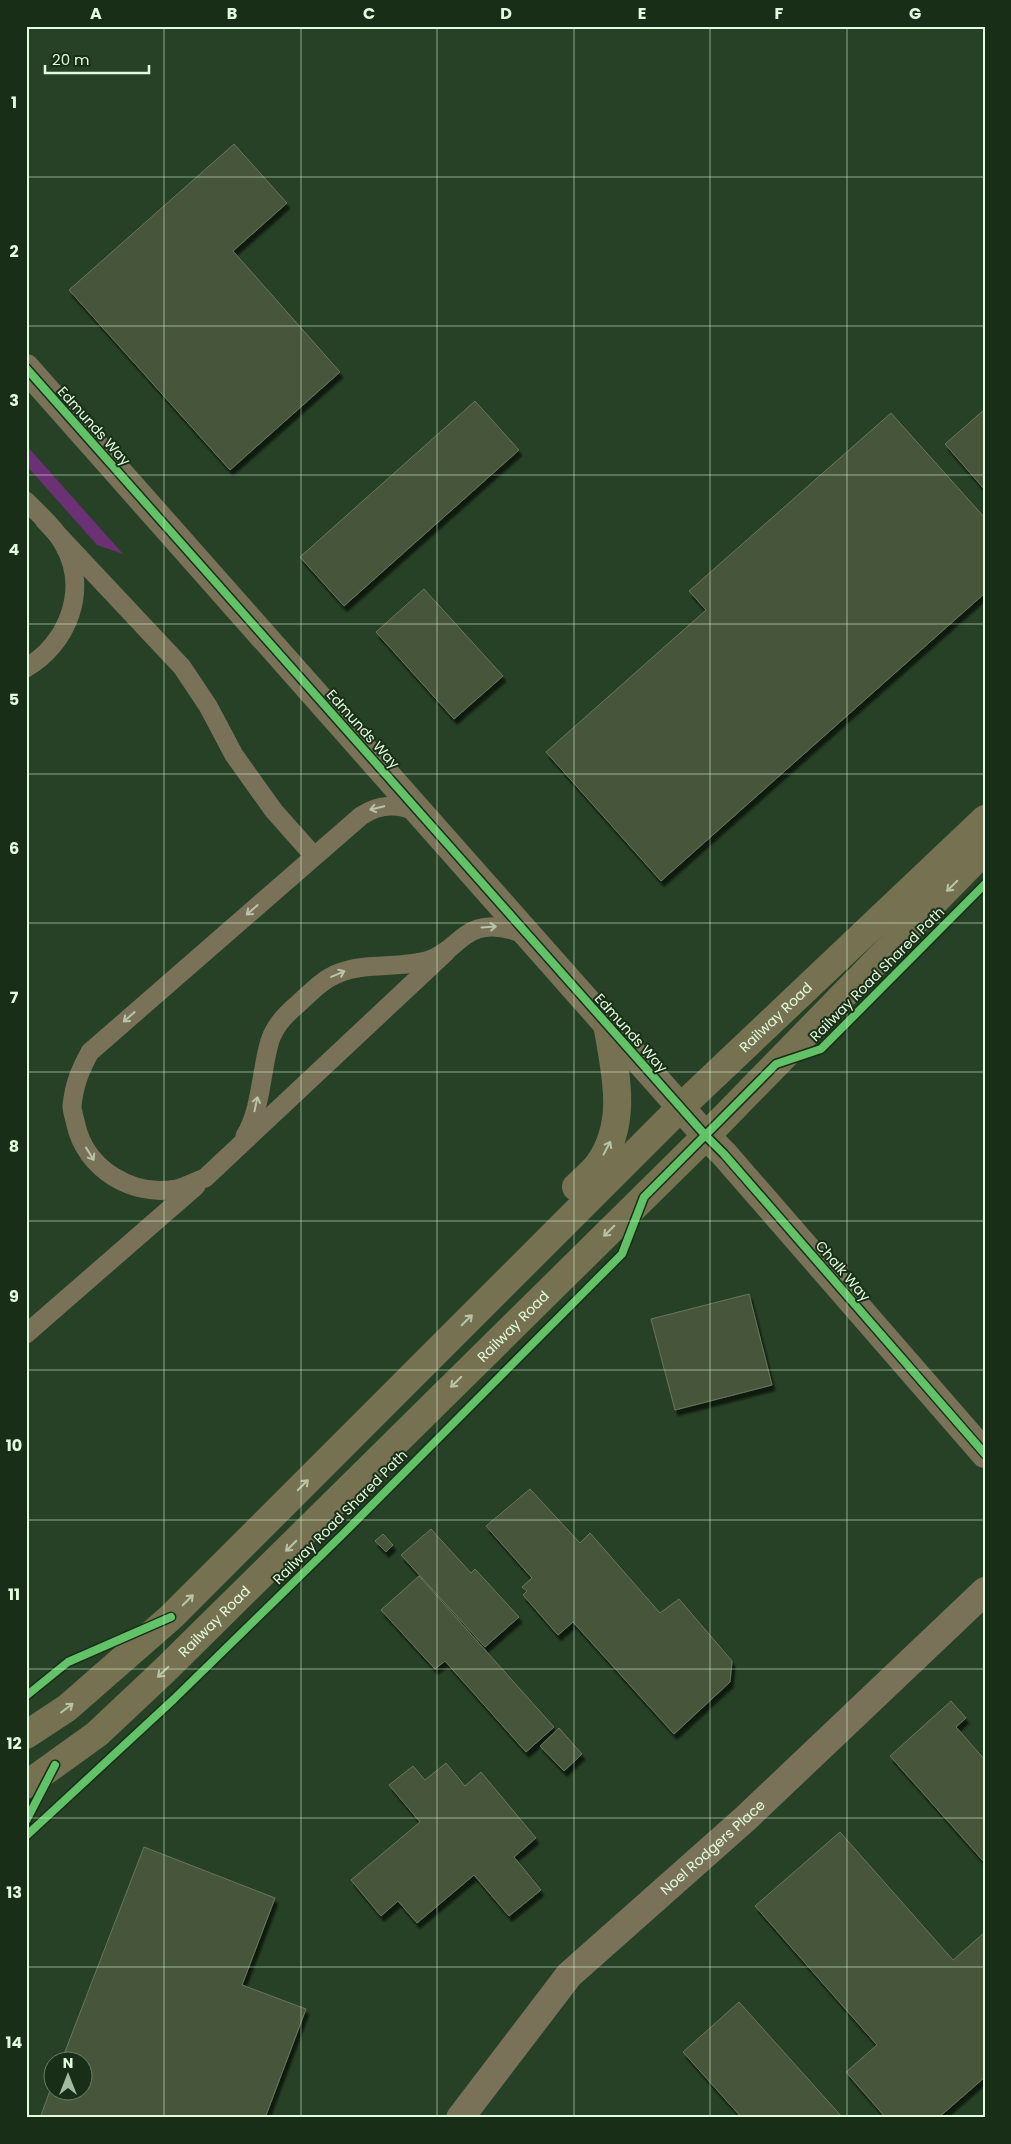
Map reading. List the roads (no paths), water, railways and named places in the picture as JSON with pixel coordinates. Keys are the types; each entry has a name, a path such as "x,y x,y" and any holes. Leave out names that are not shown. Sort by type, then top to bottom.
{"main road":[{"name":"Railway Road","path":"26,1735 67,1708 171,1617 681,1107 985,819"},
{"name":"Railway Road","path":"26,1785 97,1734 165,1670 706,1136 985,850"},
{"path":"355,1432 442,1320 598,1165 615,1133 618,1088 607,1024"}],"street":[{"name":"Edmunds Way","path":"26,368 681,1107"},
{"name":"Chalk Way","path":"681,1107 985,1454"},
{"name":"Noel Rodgers Place","path":"460,2118 569,1975 746,1818 985,1591"}],"lane":[{"path":"26,500 182,668 208,706 234,755 274,811 314,856"},
{"path":"26,668 41,659 62,635 74,606 74,575 64,545 44,520"},
{"path":"423,816 409,809 395,806 369,810 90,1052 76,1078 72,1108 79,1137 95,1162 118,1181 147,1190 177,1189 205,1178 466,935 476,929 488,926 514,930 528,936"},
{"path":"26,1334 231,1154 248,1130 254,1114 272,1032 283,1017 323,982 337,973 353,969 414,963 429,960 446,952"}]}
